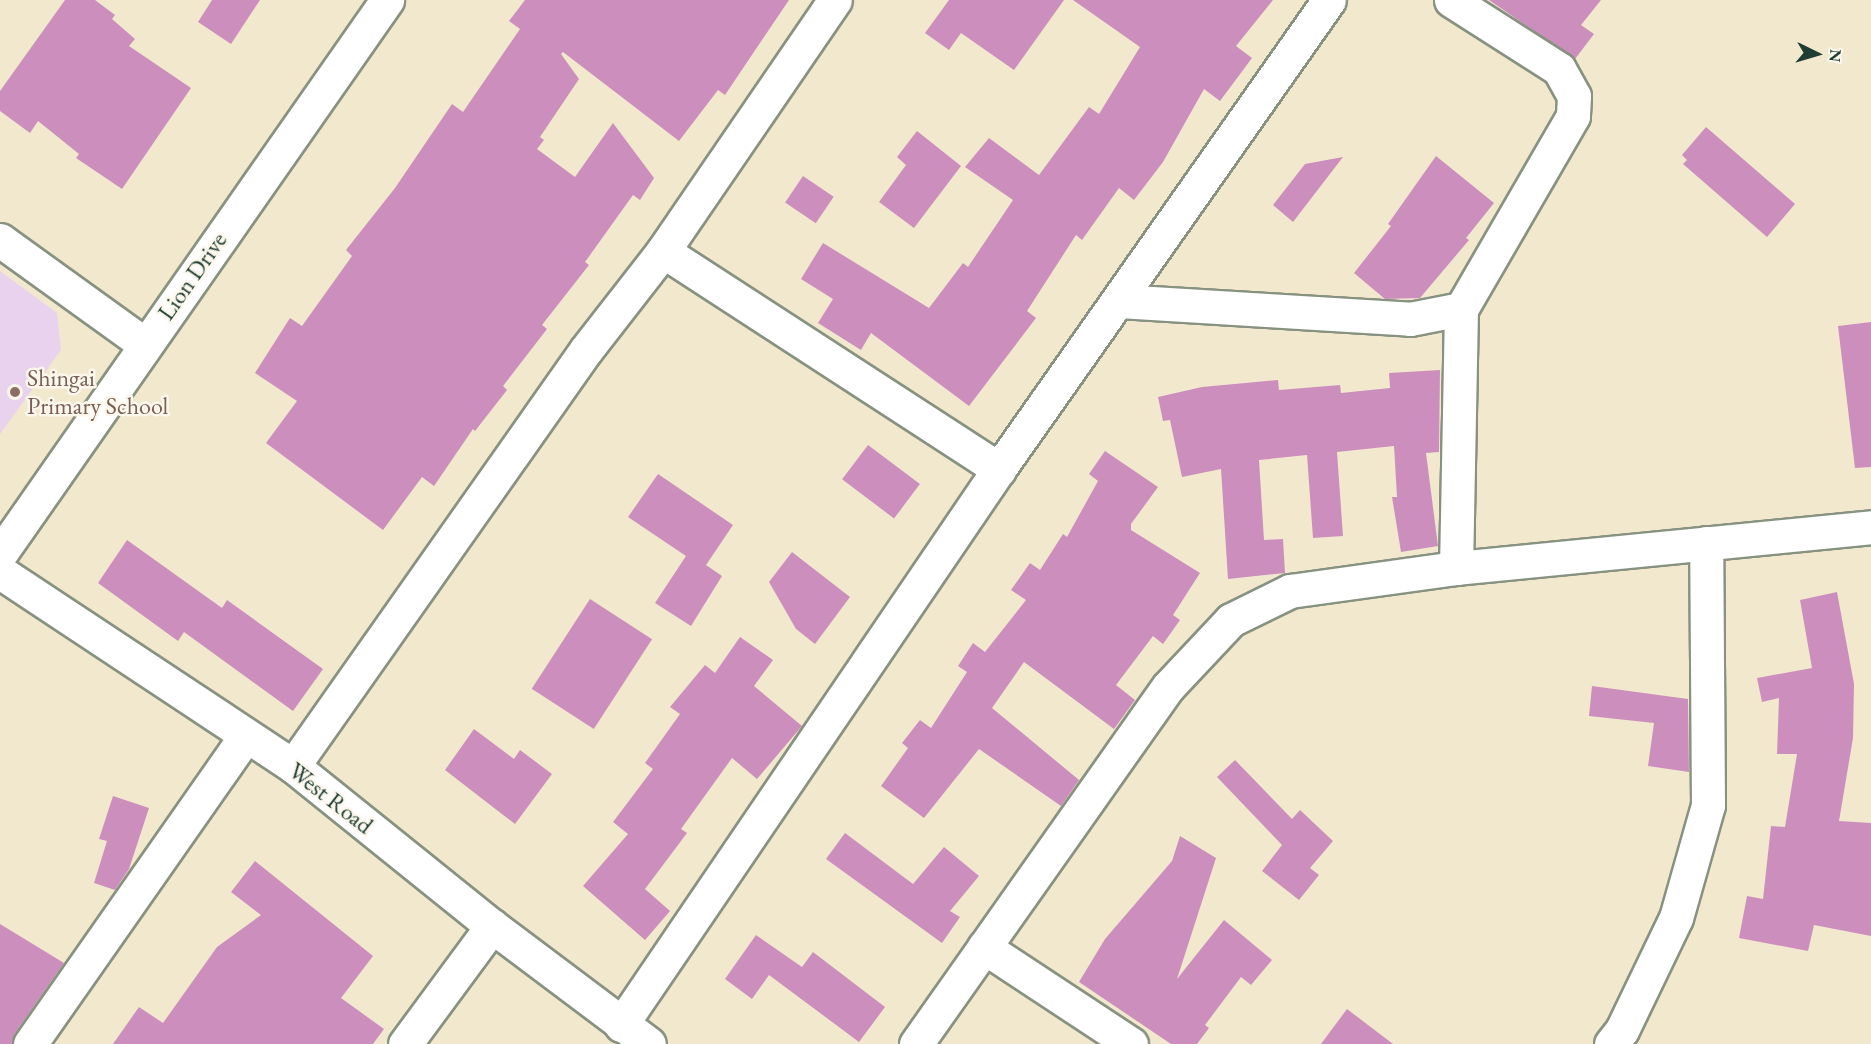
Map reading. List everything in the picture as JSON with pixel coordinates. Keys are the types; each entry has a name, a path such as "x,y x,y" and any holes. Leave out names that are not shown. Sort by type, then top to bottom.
{"street":[{"name":"Lion Drive","path":"0,554 144,343 387,0"},
{"path":"293,766 586,350 663,251 835,0"},
{"path":"621,1025 999,469 1329,0"},
{"path":"1451,0 1559,69 1574,96 1573,116 1461,309 1456,568"},
{"path":"0,240 144,343"},
{"path":"663,251 999,469"},
{"path":"1119,301 1410,319 1461,309"},
{"path":"916,1044 1168,687 1231,620 1290,591 1456,568 1871,526"},
{"path":"1626,1039 1676,918 1708,805 1706,543"},
{"name":"West Road","path":"0,572 244,737 293,766 492,926 649,1044"},
{"path":"30,1044 244,737"},
{"path":"405,1044 492,926"},
{"path":"984,947 1131,1044"}],"shaded area":[{"name":"Shingai Primary School","path":"0,271 57,313 61,350 0,434"}],"building":[{"path":"65,0 95,0 115,15 112,19 135,39 129,46 191,88 122,189 76,158 79,154 38,121 30,133 0,111 0,91"},
{"path":"212,0 260,0 231,44 198,22"},
{"path":"525,0 789,0 725,95 718,90 679,141 563,52 561,54 579,79 540,137 544,140 537,149 575,177 613,123 654,178 640,200 633,195 585,262 589,265 542,325 547,329 503,386 507,390 475,431 473,429 434,486 422,477 383,530 266,443 297,401 255,373 290,318 302,326 352,256 346,250 395,188 452,104 463,112 520,29 509,21"},
{"path":"949,0 1064,0 1014,70 961,33 949,50 925,33"},
{"path":"1073,0 1273,0 1236,46 1252,58 1220,101 1204,89 1163,162 1134,200 1119,188 1082,240 1076,235 1027,311 1036,318 969,406 871,333 861,350 818,323 833,299 801,279 823,243 929,308 963,263 968,267 1013,200 965,167 989,138 1039,175 1089,107 1099,114 1140,47"},
{"path":"1489,0 1601,0 1581,25 1594,34 1575,59"},
{"path":"1706,127 1795,204 1767,237 1683,164 1687,160 1682,155"},
{"path":"917,131 961,166 914,228 879,202 906,165 897,157"},
{"path":"1436,156 1494,203 1466,238 1469,240 1420,298 1385,299 1354,273 1391,226 1388,224"},
{"path":"1343,157 1293,222 1273,205 1305,164"},
{"path":"803,176 834,197 816,223 785,203"},
{"path":"1871,322 1871,467 1855,468 1838,326"},
{"path":"1440,370 1439,452 1426,453 1438,546 1401,552 1392,497 1397,497 1394,446 1337,452 1343,536 1313,538 1307,455 1259,460 1264,540 1283,539 1285,573 1228,579 1221,469 1182,477 1170,420 1163,421 1158,397 1202,387 1278,380 1279,390 1340,385 1341,393 1390,388 1389,373"},
{"path":"868,445 920,484 894,518 842,479"},
{"path":"1105,451 1158,487 1131,524 1131,530 1200,573 1173,615 1180,620 1163,644 1153,636 1116,685 1135,700 1114,729 1024,662 992,708 1079,780 1061,806 979,749 924,818 881,786 908,748 902,743 920,720 931,728 967,672 958,666 973,643 985,652 1026,600 1011,590 1030,563 1040,570 1063,534 1067,537 1098,481 1089,474"},
{"path":"658,474 733,525 706,565 722,576 691,626 655,603 686,556 628,517"},
{"path":"127,540 222,608 227,600 323,669 293,711 184,632 178,641 98,583"},
{"path":"792,552 850,597 815,644 796,629 769,582"},
{"path":"1837,592 1854,684 1853,738 1839,821 1871,823 1871,936 1814,925 1808,951 1739,938 1747,896 1763,899 1771,826 1785,827 1797,754 1777,754 1779,698 1762,702 1757,678 1812,668 1800,600"},
{"path":"590,599 652,639 594,729 532,689"},
{"path":"740,637 773,660 754,686 802,726 757,779 732,758 681,829 687,833 645,889 670,911 645,940 583,886 628,834 613,822 653,769 645,763 680,714 670,707 705,665 715,673"},
{"path":"1592,686 1688,699 1689,772 1648,766 1654,723 1589,716"},
{"path":"474,729 514,759 520,750 552,774 515,824 445,770"},
{"path":"1235,760 1292,819 1300,810 1333,841 1310,868 1319,875 1299,900 1262,871 1282,845 1217,777"},
{"path":"113,796 149,808 129,869 115,890 94,883 107,841 99,839"},
{"path":"845,833 913,884 944,847 979,876 950,911 960,917 942,943 826,859"},
{"path":"1180,836 1216,858 1177,979 1224,920 1272,960 1251,985 1241,977 1205,1025 1209,1028 1197,1044 1171,1044 1079,982 1105,939 1172,861"},
{"path":"255,861 373,956 341,998 384,1029 373,1044 113,1044 139,1007 163,1023 217,947 261,915 231,892"},
{"path":"0,924 64,963 15,1033 12,1044 0,1044"},
{"path":"756,935 802,967 813,952 885,1007 859,1042 769,975 752,999 725,979"},
{"path":"1347,1009 1393,1044 1321,1044"}],"place":[{"name":"Shingai Primary School","path":"15,392"}]}
